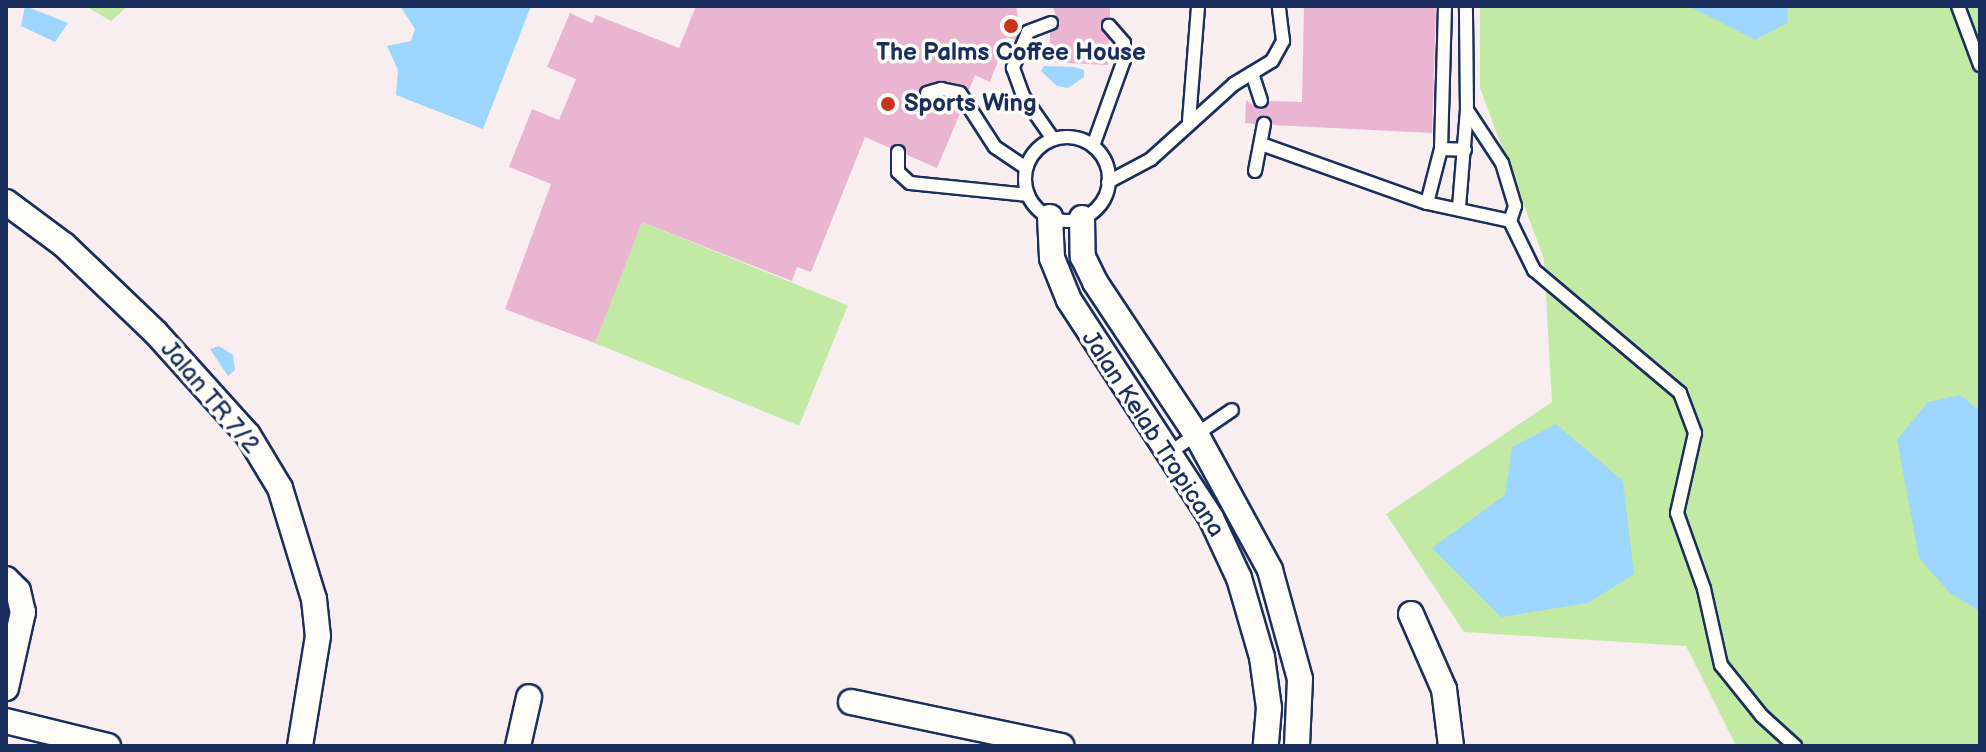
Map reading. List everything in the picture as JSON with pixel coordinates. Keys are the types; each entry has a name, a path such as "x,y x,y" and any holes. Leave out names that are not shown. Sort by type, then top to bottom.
{"street":[{"name":"Jalan TR 7/2","path":"6,202 64,245 156,333 248,435 280,488 314,599 318,636 300,746"},
{"name":"Jalan Kelab Tropicana","path":"1050,217 1052,258 1069,300 1211,518 1250,606 1269,708 1266,746"},
{"name":"Jalan Kelab Tropicana","path":"1082,218 1083,257 1095,282 1196,434 1260,549 1285,612 1300,679 1297,746"},
{"path":"6,579 18,591 23,612 6,688"},
{"path":"1411,614 1444,689 1451,746"},
{"path":"518,746 529,697"},
{"path":"851,702 971,737 1061,746"},
{"path":"6,721 108,746"}],"lane":[{"path":"1189,121 1198,6"},
{"path":"1108,182 1151,159 1189,121 1279,53 1284,28 1279,6"},
{"path":"1427,203 1441,149 1445,6"},
{"path":"1459,207 1467,110 1466,6"},
{"path":"1958,6 1980,65"},
{"path":"1051,23 1028,32 1013,68 1023,96 1053,139"},
{"path":"1093,146 1124,60 1124,43 1109,26"},
{"path":"1252,73 1261,101"},
{"path":"927,93 960,93 995,147 1026,168"},
{"path":"1467,110 1502,163 1515,206 1510,221 1534,270 1680,393 1692,415 1694,450 1677,513 1701,578 1721,665 1762,716 1795,746"},
{"path":"1255,171 1264,145 1264,124"},
{"path":"898,152 898,172 910,183 1028,195 1050,217 1082,218 1100,204 1108,182 1107,169 1093,146 1067,137 1053,139 1041,145 1026,168 1028,195"},
{"path":"1264,145 1427,203 1459,207 1510,221"},
{"path":"1441,149 1465,150"},
{"path":"1169,453 1232,410"}],"green space":[{"path":"85,6 128,6 111,21"},
{"path":"1480,6 1980,6 1980,746 1736,746 1686,646 1464,632 1386,514 1552,402 1544,259 1480,88"},
{"path":"642,222 848,305 799,426 593,343"}],"water":[{"path":"25,6 68,23 55,42 21,26"},
{"path":"400,6 531,6 483,129 396,95 398,70 387,46 411,41 415,29"},
{"path":"1689,6 1788,6 1787,23 1755,40"},
{"path":"1044,66 1074,67 1084,70 1084,77 1068,88 1057,86 1041,71"},
{"path":"219,346 233,355 235,370 228,376 210,349"},
{"path":"1960,395 1980,411 1980,611 1950,593 1919,558 1897,440 1928,402"},
{"path":"1556,424 1623,481 1634,574 1588,603 1501,617 1432,548 1505,495 1512,447"}],"building":[{"path":"696,6 1016,6 1020,28 1015,40 1007,37 990,82 975,75 969,90 942,80 920,87 921,100 954,101 961,111 937,168 907,155 902,144 890,148 865,137 811,272 797,267 792,281 642,222 595,343 505,309 551,184 509,167 532,109 559,120 576,79 547,67 570,13 592,23 596,15 679,48"},
{"path":"1052,6 1110,6 1110,17 1100,27 1109,39 1108,65 1049,62 1050,33 1060,24"},
{"path":"1304,6 1436,6 1432,133 1273,125 1265,115 1255,124 1245,123 1246,100 1260,110 1270,101 1302,102"}],"place":[{"name":"The Palms Coffee House","path":"1011,26"},
{"name":"Sports Wing","path":"888,104"}]}
